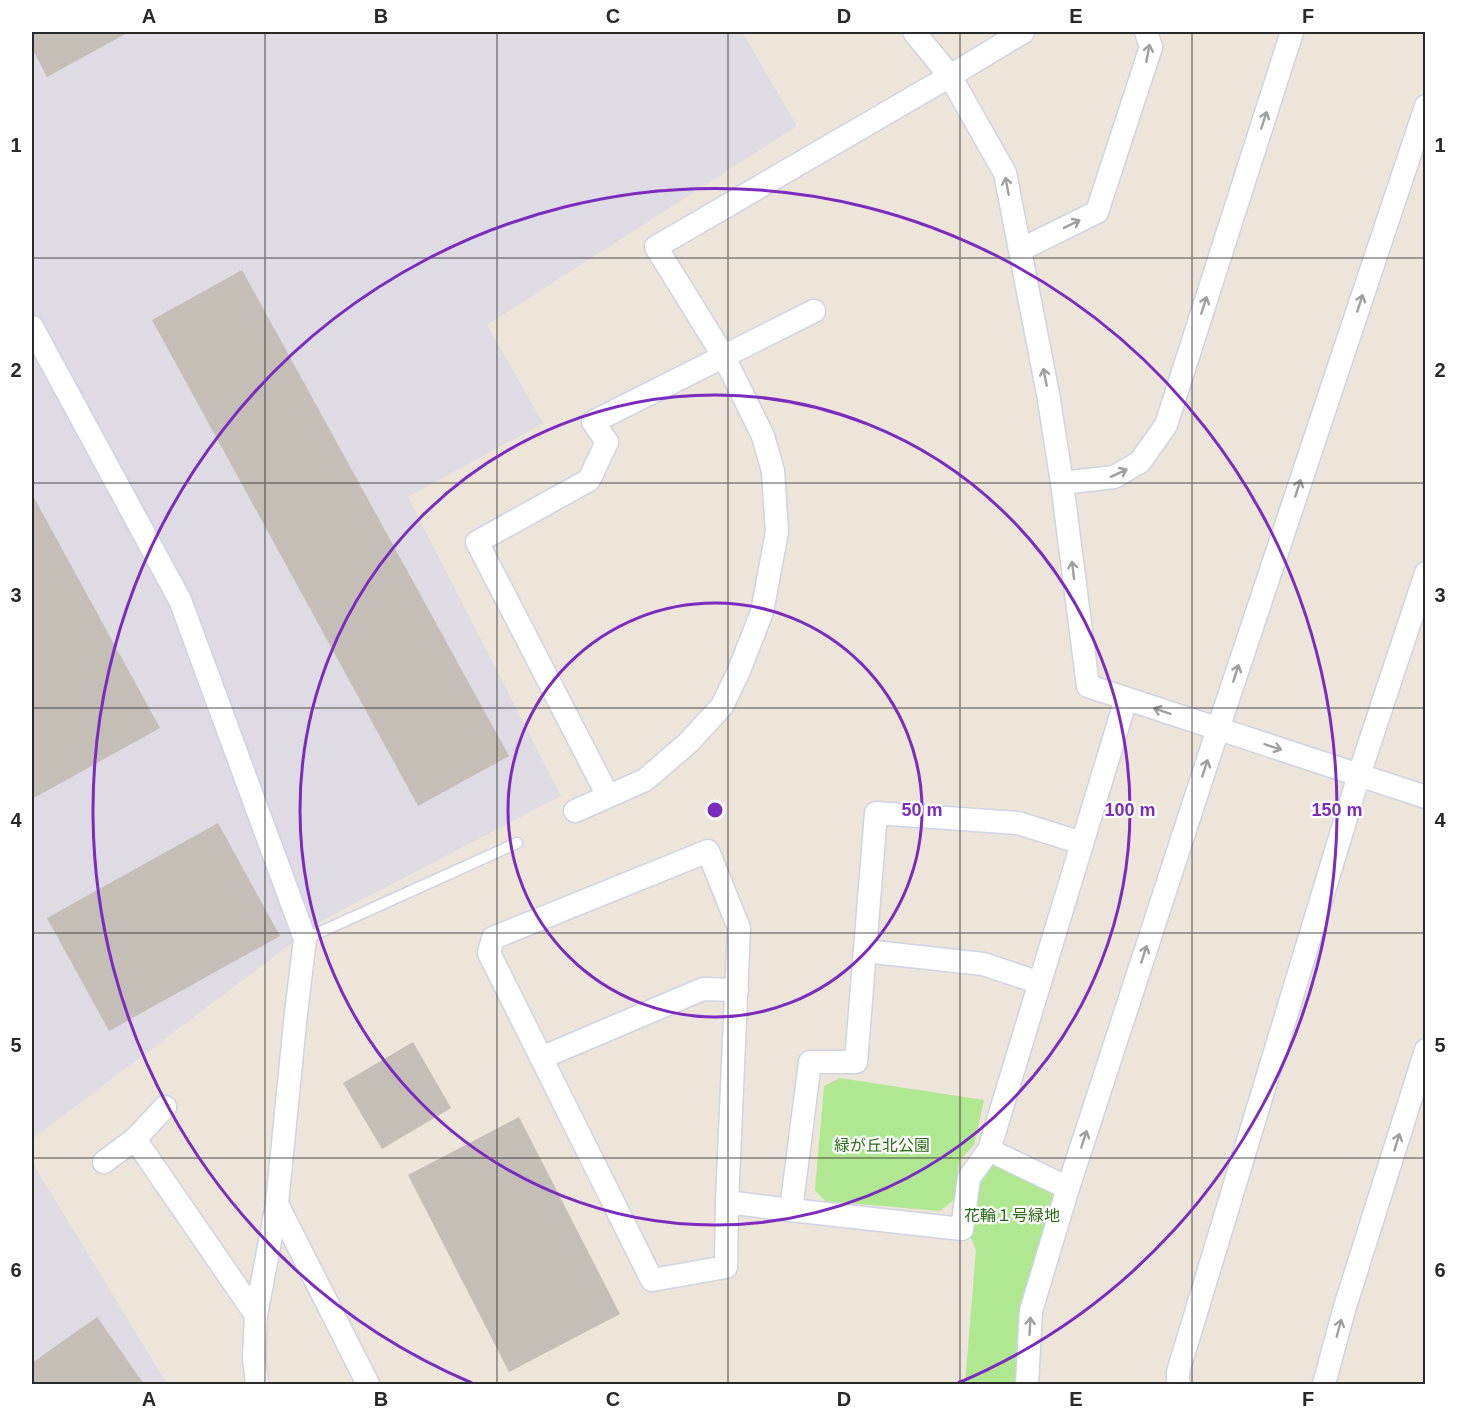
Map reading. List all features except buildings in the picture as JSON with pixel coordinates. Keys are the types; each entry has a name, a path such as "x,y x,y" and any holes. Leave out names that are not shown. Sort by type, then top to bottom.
{"street":[{"path":"914,32 950,76 1005,173 1048,394 1062,483 1088,687 1425,797"},
{"path":"575,811 645,780 688,743 722,706 738,673 762,612 777,532 773,471 763,436 724,357 656,248 1023,32"},
{"path":"1020,250 1097,212 1151,47 1146,32"},
{"path":"1062,483 1114,477 1140,462 1166,426 1292,32"},
{"path":"1027,1384 1031,1311 1068,1188 1425,106"},
{"path":"609,796 477,542 589,480 607,442 593,422 814,311"},
{"path":"32,327 180,600 305,939 277,1204 256,1315 254,1357 257,1384"},
{"path":"1178,1384 1181,1361 1359,775 1425,573"},
{"path":"727,1202 962,1229 969,1178 989,1149 1126,699"},
{"path":"791,1210 810,1062 856,1062 876,813 1018,823 1082,843"},
{"path":"708,851 740,928 726,1267 652,1280 541,1058 489,953 494,938 708,851"},
{"path":"865,951 983,964 1040,983"},
{"path":"541,1058 703,989 737,990"},
{"path":"1324,1384 1344,1310 1425,1050"},
{"path":"104,1162 135,1139 165,1107"},
{"path":"135,1139 256,1315"},
{"path":"989,1149 1068,1188"},
{"path":"277,1204 368,1384"}],"lane":[{"path":"305,939 517,843"}],"shaded area":[{"path":"32,32 742,32 797,126 487,325 543,423 408,497 561,796 321,921 32,1139"},
{"path":"32,1162 167,1384 32,1384"}],"green space":[{"name":"緑が丘北公園","path":"840,1078 984,1100 974,1145 959,1161 955,1199 940,1211 825,1201 815,1190 824,1086"},
{"name":"花輪１号緑地","path":"990,1155 1064,1190 1023,1384 965,1384 976,1250 968,1231 973,1178"}]}
